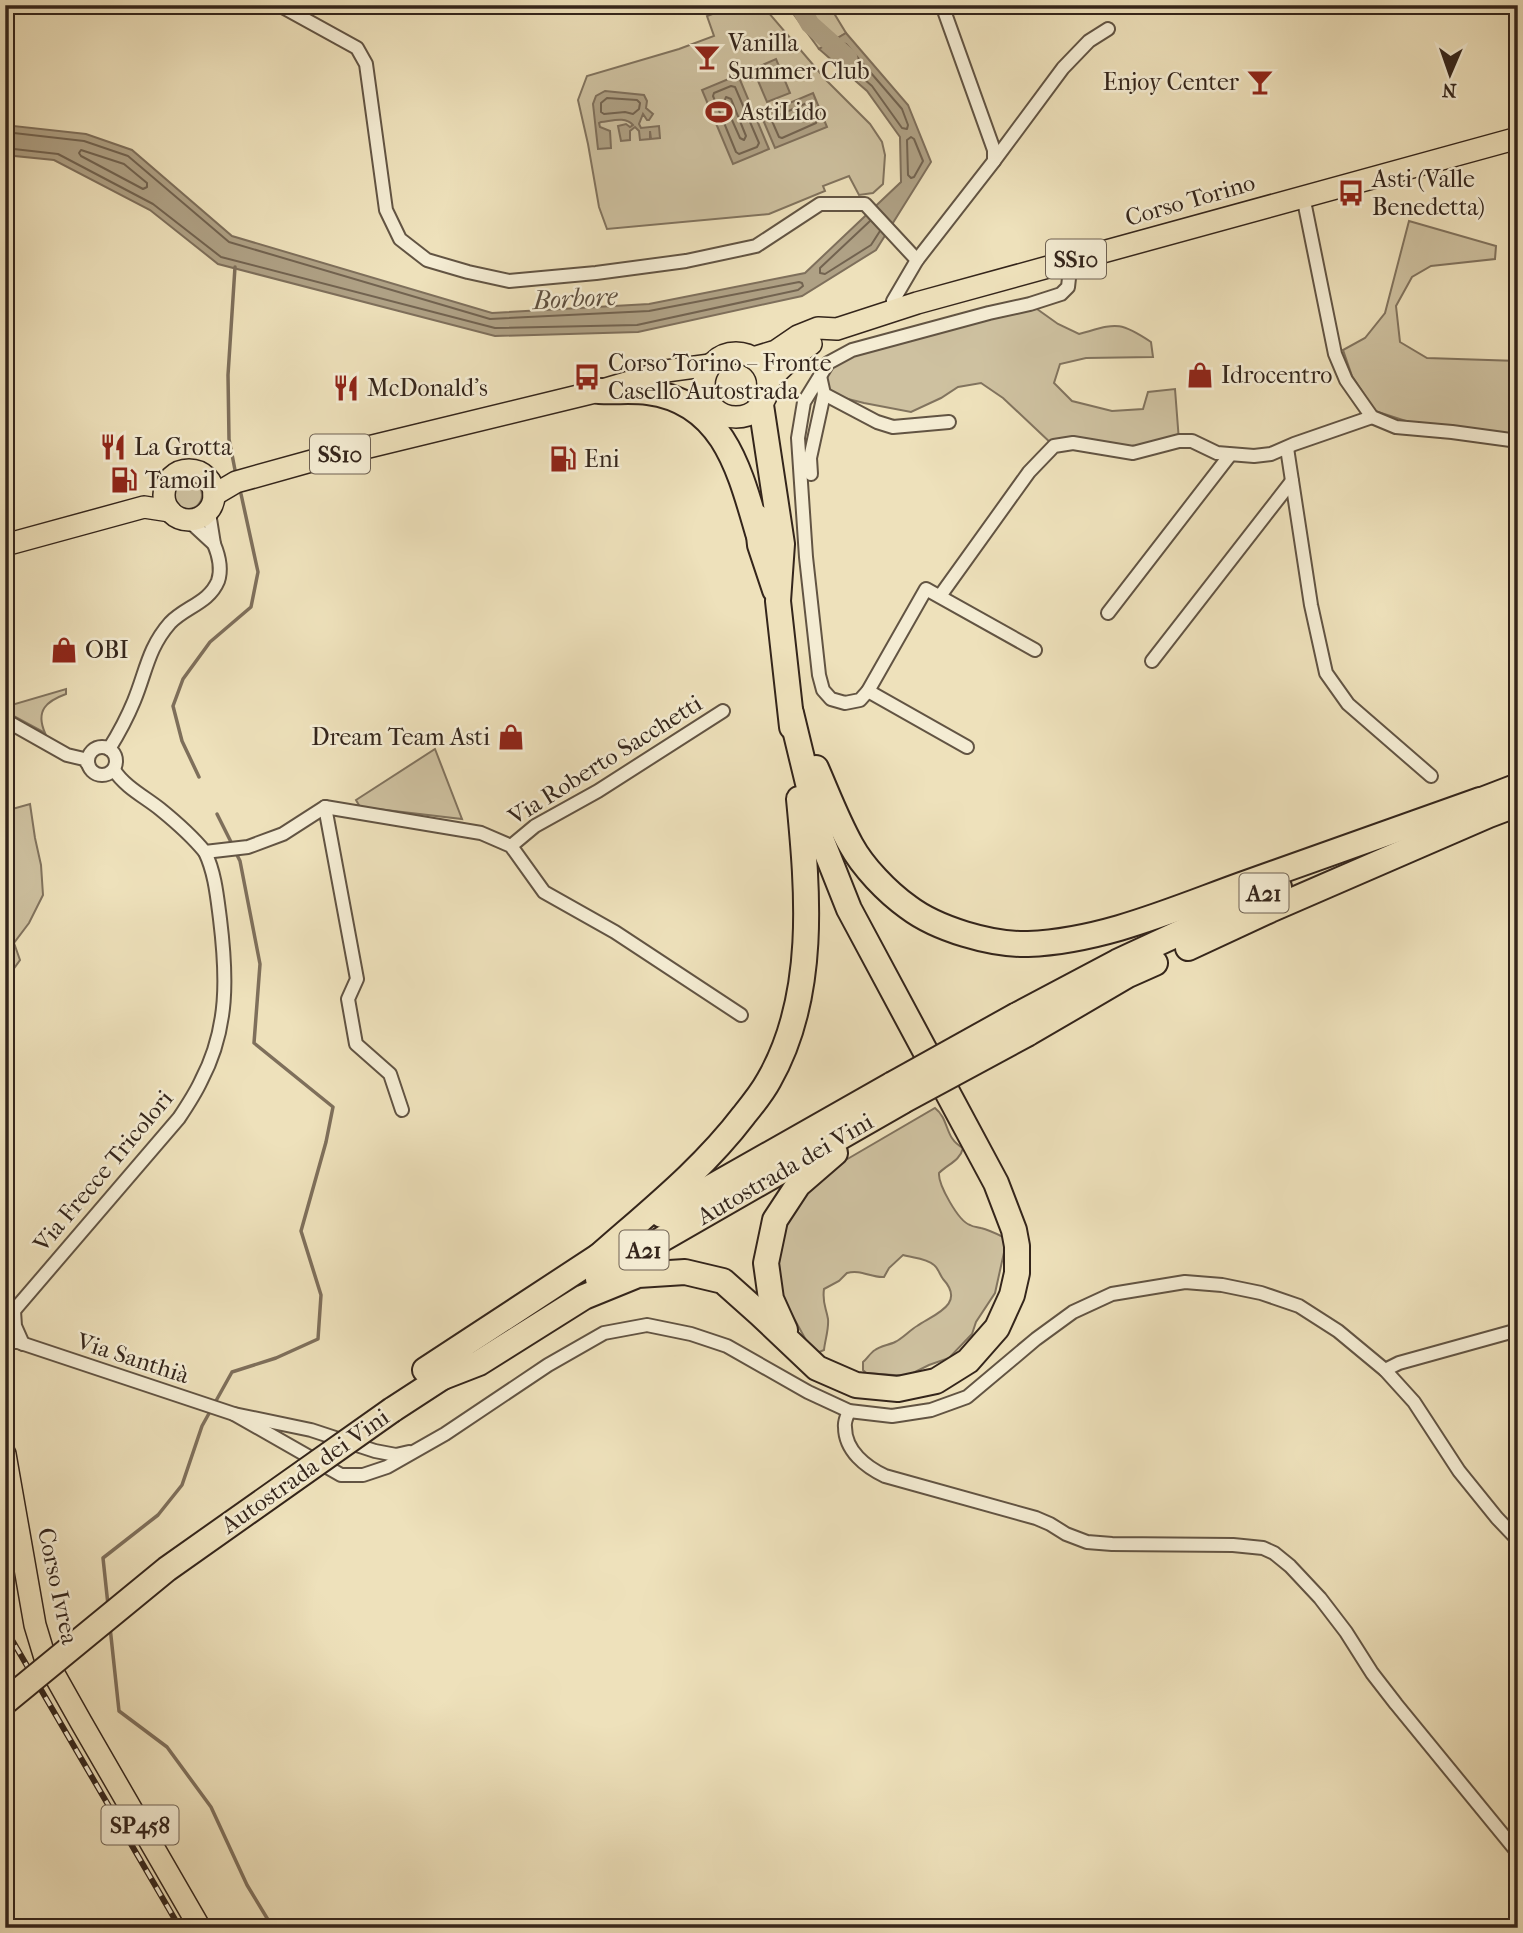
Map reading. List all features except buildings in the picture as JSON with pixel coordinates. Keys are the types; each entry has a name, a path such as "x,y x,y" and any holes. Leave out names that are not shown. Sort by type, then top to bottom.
{"highway":[{"path":"599,391 649,392 679,401 698,412 718,431 733,457 758,533"},
{"path":"599,1256 693,1173 733,1129 768,1082 785,1047 799,988 807,906 805,864 778,601 782,544 761,405"},
{"path":"729,417 750,459 760,545 778,601"},
{"path":"791,713 850,844 894,896 918,914 963,932 1007,943 1057,941 1140,922 1480,800"},
{"path":"443,1377 479,1363 584,1297 638,1275 685,1272 723,1281 817,1368 856,1385 898,1389 936,1381 968,1362 997,1328 1012,1295 1017,1273 1017,1246 1009,1213 996,1183 849,909 822,841 791,713"},
{"name":"Autostrada dei Vini","path":"5,1681 153,1558 389,1403 656,1219 898,1093 1022,1024 1117,962 1262,894 1518,786"},
{"name":"Autostrada dei Vini","path":"1022,1024 1269,910 1518,804"},
{"path":"790,1344 771,1299 766,1263 775,1220 798,1185 898,1093"},
{"name":"Autostrada dei Vini","path":"5,1702 167,1569 389,1403 443,1377 898,1093"}],"main road":[{"name":"Corso Torino","path":"761,405 768,391 768,381 793,357 837,329 895,309 1518,138"},
{"name":"Corso Torino","path":"5,544 144,507 192,502 236,482 599,391 666,371 710,365 726,354 745,354 753,358 776,351 798,336 818,328 837,329"},
{"path":"753,358 760,364 768,381"},
{"path":"705,396 703,385 710,365"},
{"name":"Corso Torino","path":"599,391 650,387 681,389 705,396 714,410 729,417"},
{"path":"729,417 747,416 761,405"},
{"name":"Corso Ivrea","path":"5,1454 35,1625 45,1658 200,1928"}],"street":[{"path":"279,5 357,48 366,64 386,210 400,239 427,260 509,281 686,261 756,246 820,204 865,204 917,260"},
{"path":"942,5 994,150 994,160"},
{"path":"895,309 893,301 917,260 1063,68 1089,41 1108,29"},
{"path":"1303,196 1335,354 1346,380 1372,418 1396,427 1518,441"},
{"path":"1035,650 926,589 868,691 860,700 845,703 831,699 823,690 819,675 806,557 799,438 804,402 828,363 852,350 1061,294 1068,287 1066,262"},
{"path":"811,474 810,458 824,394 821,376"},
{"path":"824,394 877,422 893,427 949,422"},
{"path":"940,596 1029,472 1054,446 1073,443 1133,453 1179,441 1192,441 1217,453 1254,456 1271,454 1372,418"},
{"path":"1287,447 1311,605 1326,673 1349,704 1431,776"},
{"path":"1108,613 1230,455"},
{"path":"1152,661 1292,481"},
{"path":"192,502 214,544"},
{"path":"109,749 120,732 134,699 151,650 172,622 197,605 214,589 219,578 219,560 210,519 192,502"},
{"path":"868,691 967,747"},
{"name":"Via Roberto Sacchetti","path":"511,846 535,826 598,791 723,711"},
{"path":"5,720 67,755 84,759 93,772 101,775 114,770 117,761 113,752 105,747 96,748 89,755 88,764"},
{"path":"114,770 125,783 211,851 248,847 283,834 325,807 481,833 511,846 544,892 615,932 741,1015"},
{"path":"325,807 358,979 348,999 356,1044 390,1074 402,1110"},
{"name":"Via Frecce Tricolori","path":"10,1312 179,1118 202,1080 215,1046 223,1013 225,964 211,851"},
{"path":"416,1451 548,1365 604,1333 648,1325 691,1334 727,1346 808,1392 849,1411 892,1416 931,1410 967,1397 1073,1312 1112,1294 1185,1282 1222,1285 1261,1293 1299,1306 1338,1331 1385,1370 1414,1402 1459,1471 1518,1541"},
{"path":"10,1312 15,1326 16,1343"},
{"path":"1385,1370 1399,1363 1518,1330"},
{"name":"Via Santhià","path":"5,1332 16,1343 234,1414 311,1430 375,1451 396,1455 416,1451"},
{"path":"849,1411 844,1425 851,1448 870,1469 885,1476 1036,1518 1087,1542 1233,1545 1263,1548 1274,1553 1321,1598 1388,1694 1518,1853"},
{"name":"Via Santhià","path":"234,1414 341,1475 363,1475 387,1467 416,1451"},
{"path":"5,1761 5,1768"}],"shaded area":[{"name":"AstiLido","path":"737,5 762,5 827,81 870,124 882,142 885,155 883,184 873,193 859,195 849,176 823,186 825,191 769,214 607,229 599,207 578,100 587,76 714,36 707,16"},
{"path":"787,5 829,5 846,33 819,49"},
{"path":"1409,221 1496,246 1495,259 1431,266 1412,277 1396,306 1400,342 1427,358 1518,361 1518,435 1412,423 1375,411 1352,376 1343,350 1365,338 1385,313"},
{"path":"1030,304 1058,324 1079,334 1116,326 1131,330 1151,342 1153,357 1086,358 1060,364 1054,383 1072,401 1112,411 1143,409 1148,392 1175,389 1179,441 1133,453 1054,446 1003,398 981,383 958,387 911,412 832,395 821,376 828,363"},
{"path":"188,481 198,485 202,495 198,505 188,509 178,505 174,495 178,485"},
{"path":"66,689 66,694 48,703 42,712 45,733 6,710 8,706"},
{"path":"435,749 462,819 360,807 356,800"},
{"path":"30,804 41,865 43,895 29,923 14,943 20,960 5,981 5,811"},
{"path":"935,1108 953,1139 963,1148 956,1159 939,1173 950,1202 965,1222 1007,1239 995,1293 976,1322 972,1334 949,1358 907,1376 866,1373 863,1370 863,1362 873,1351 898,1340 950,1302 949,1288 931,1263 903,1255 884,1277 847,1273 824,1289 828,1327 824,1350 817,1353 807,1342 774,1282 787,1217 819,1178"}],"water":[{"path":"846,33 908,105 931,162 876,250 802,296 638,332 495,336 218,264 150,210 54,160 5,155 5,125 86,134 132,150 232,236 492,313 649,304 805,273 901,182 900,137 867,91 819,49"},
{"path":"776,59 790,93 767,102 753,69"},
{"path":"738,75 769,149 733,164 702,90"},
{"path":"605,91 644,95 646,108 653,114 647,120 643,114 639,124 641,128 659,126 660,138 651,139 650,131 650,139 640,140 639,131 635,127 630,131 630,140 621,141 618,126 626,124 630,127 633,125 630,122 601,122 600,127 610,131 611,148 598,149 593,104 596,96"},
{"path":"813,93 827,127 775,148 761,115"}],"waterway":[{"name":"Borbore","path":"799,5 810,24 848,58"},
{"path":"235,267 228,375 229,439 235,470"},
{"path":"199,777 182,741 173,706 183,679 210,642 251,607 258,572 241,494"},
{"path":"217,814 233,846"},
{"path":"108,1605 103,1558 158,1515 182,1485 202,1426 232,1372 276,1358 318,1339 321,1295 301,1231 333,1107 254,1043 260,964 240,861 236,853"},
{"path":"110,1627 119,1711 167,1747 211,1807 247,1885 273,1928"}],"railway":[{"path":"5,1628 180,1928"}],"place":[{"name":"Vanilla Summer Club","path":"707,57"},
{"name":"Enjoy Center","path":"1260,82"},
{"name":"AstiLido","path":"719,112"},
{"name":"Asti (Valle Benedetta)","path":"1351,193"},
{"name":"Idrocentro","path":"1200,375"},
{"name":"Corso Torino – Fronte Casello Autostrada","path":"587,377"},
{"name":"McDonald's","path":"346,388"},
{"name":"La Grotta","path":"113,447"},
{"name":"Eni","path":"563,459"},
{"name":"Tamoil","path":"124,480"},
{"name":"OBI","path":"64,650"},
{"name":"Dream Team Asti","path":"511,737"}]}
